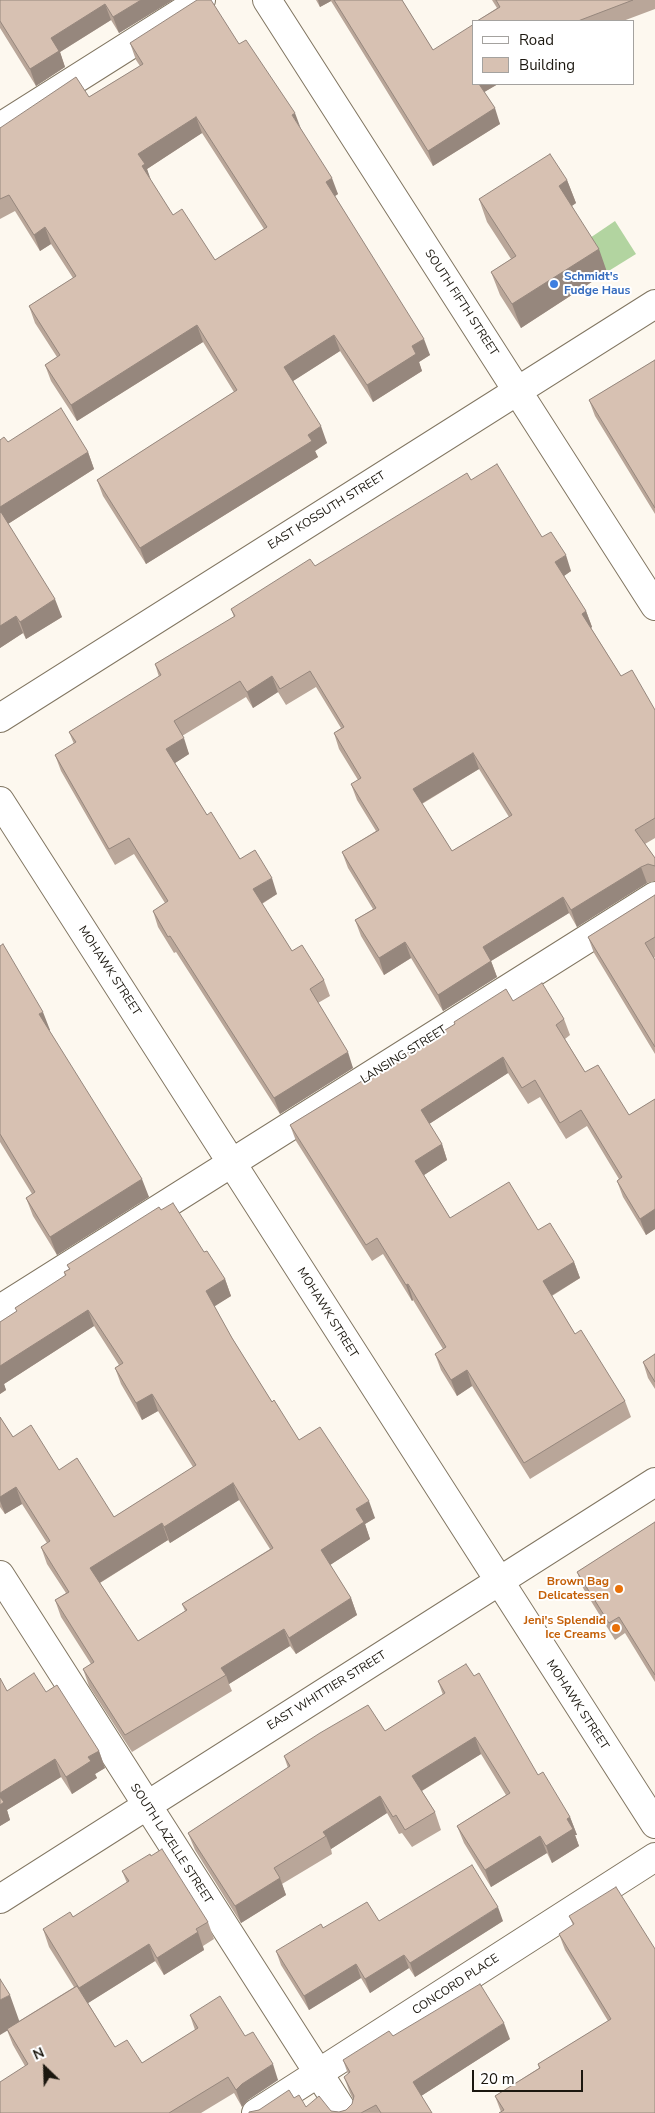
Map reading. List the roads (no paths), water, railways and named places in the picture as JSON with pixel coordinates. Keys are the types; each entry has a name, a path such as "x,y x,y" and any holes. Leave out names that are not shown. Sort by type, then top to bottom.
{"street":[{"path":"0,127 201,0"},
{"name":"SOUTH FIFTH STREET","path":"267,0 655,606"},
{"name":"EAST KOSSUTH STREET","path":"0,718 516,390 655,304"},
{"name":"MOHAWK STREET","path":"0,801 232,1162 498,1582 655,1824"},
{"name":"LANSING STREET","path":"0,1309 655,896"},
{"name":"EAST WHITTIER STREET","path":"0,1899 655,1482"},
{"name":"SOUTH LAZELLE STREET","path":"0,1575 344,2113"},
{"name":"CONCORD PLACE","path":"256,2113 655,1857"}],"place":[{"name":"Schmidt's Fudge Haus","path":"554,284"},
{"name":"Brown Bag Delicatessen","path":"619,1589"},
{"name":"Jeni's Splendid Ice Creams","path":"616,1628"}]}
